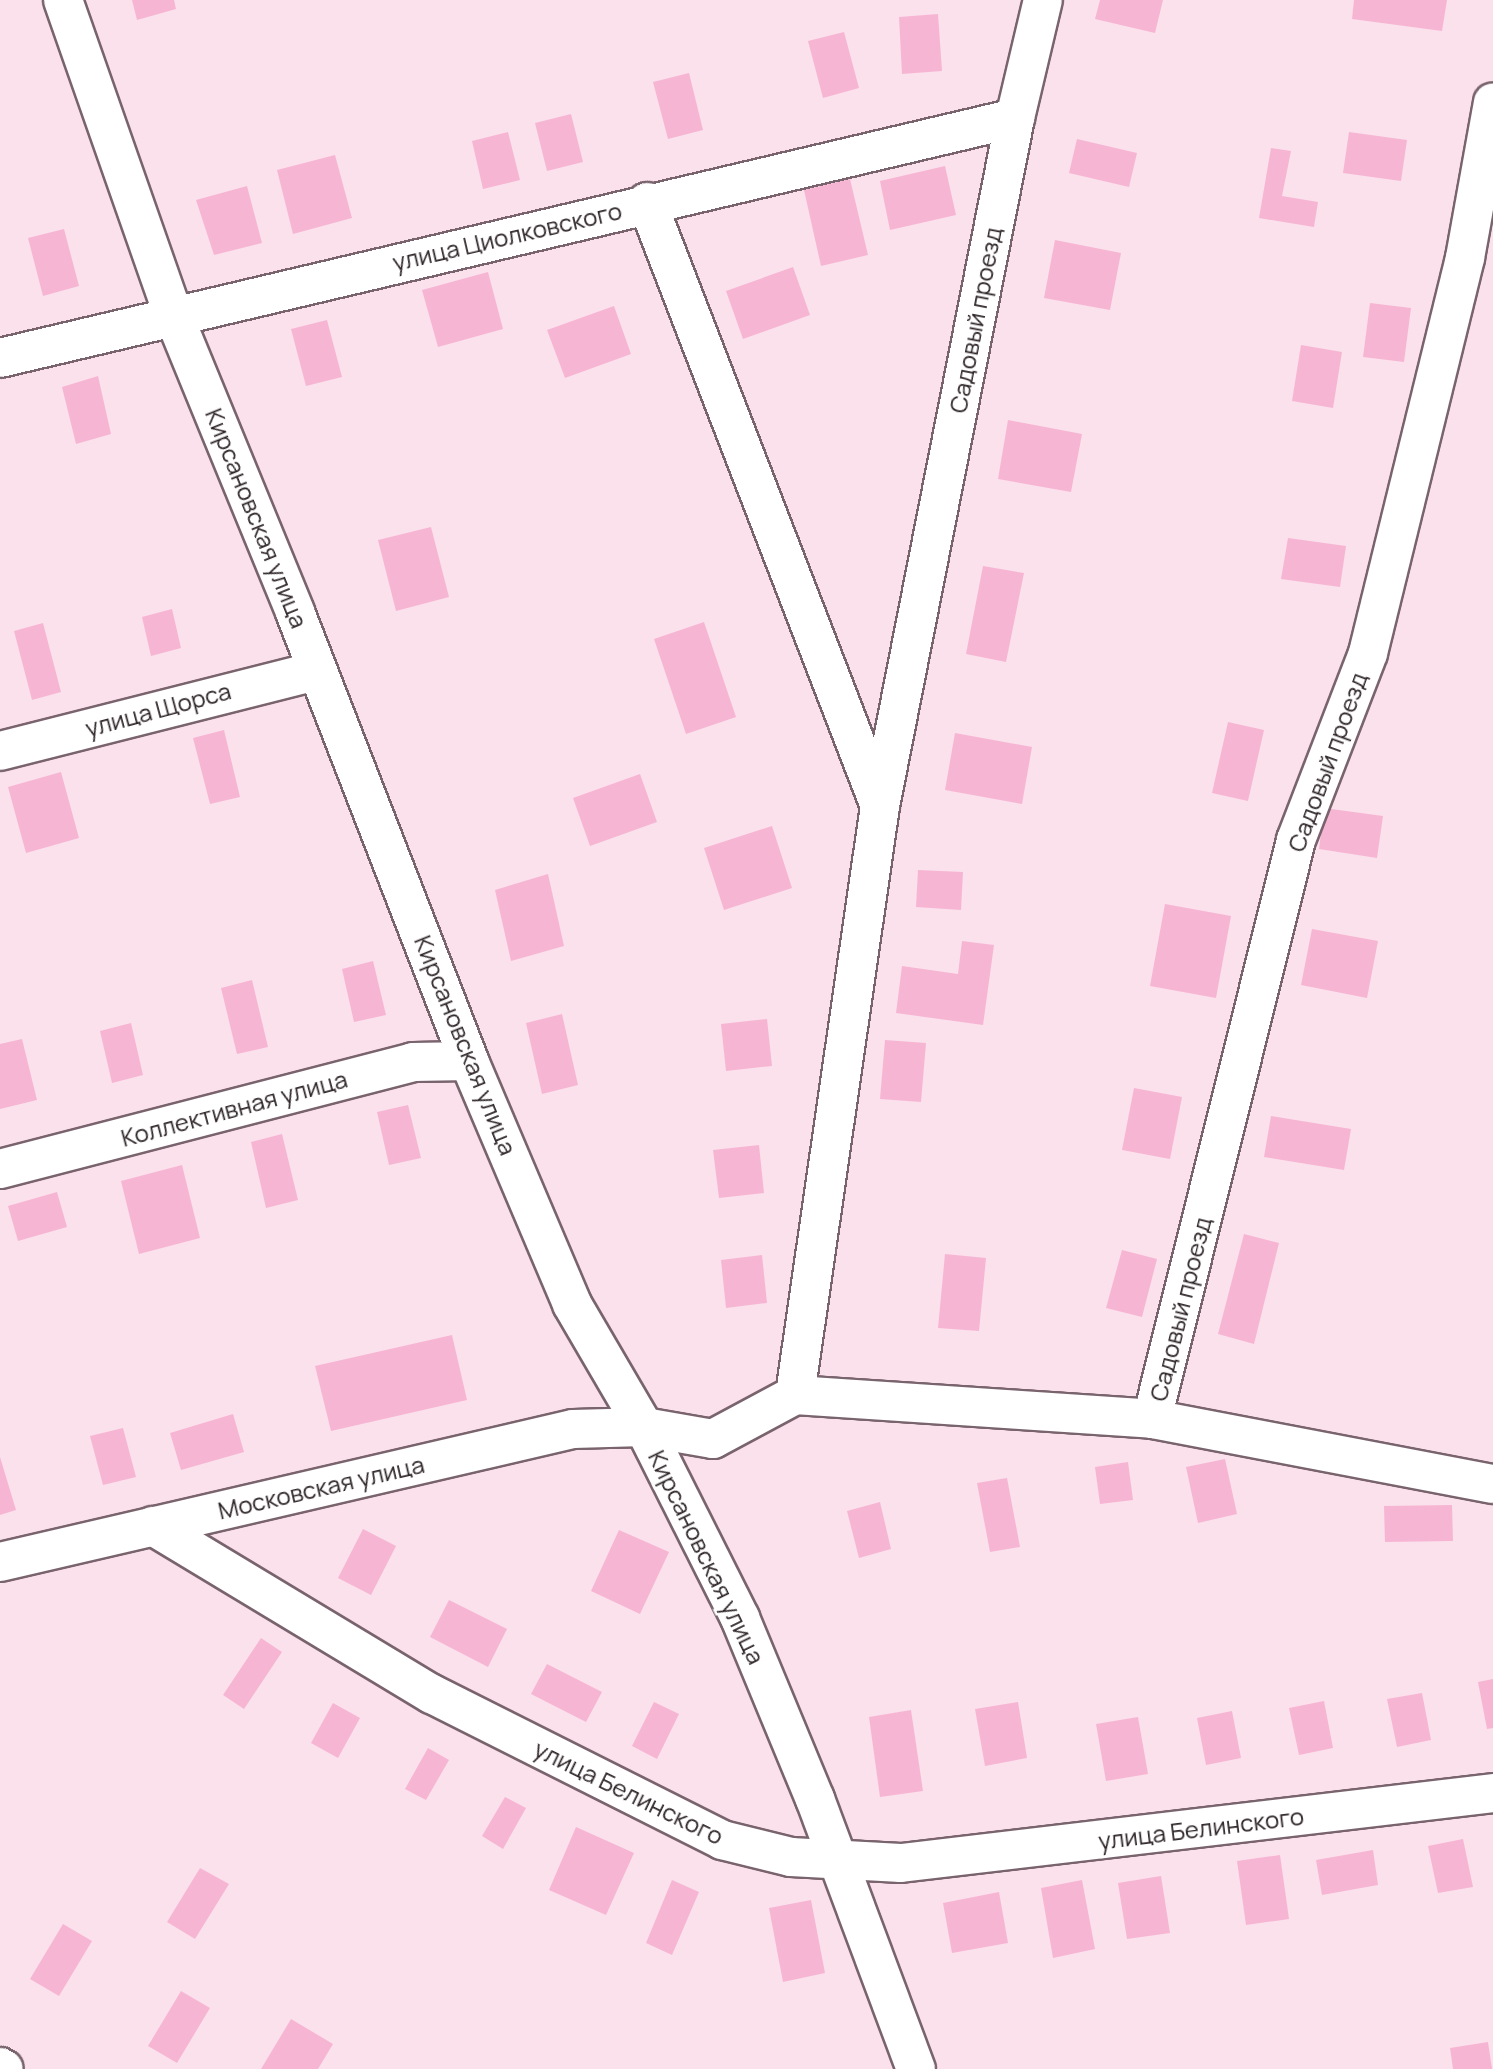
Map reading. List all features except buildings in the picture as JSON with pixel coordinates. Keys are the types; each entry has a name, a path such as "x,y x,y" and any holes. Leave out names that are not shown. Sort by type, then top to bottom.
{"street":[{"name":"Кирсановская улица","path":"63,0 173,314 317,671 469,1062 572,1304 644,1427 740,1618 916,2069"},
{"name":"Садовый проезд","path":"794,1395 880,806 1015,118 1043,0"},
{"name":"Садовый проезд","path":"1152,1419 1296,840 1368,653 1465,258 1493,103"},
{"name":"улица Циолковского","path":"0,358 173,314 1015,118"},
{"name":"Садовый проезд","path":"647,202 880,806"},
{"name":"улица Щорса","path":"0,751 317,671"},
{"name":"Коллективная улица","path":"0,1169 413,1062 469,1062"},
{"path":"644,1427 713,1439 794,1395 1152,1419 1493,1483"},
{"name":"Московская улица","path":"0,1562 573,1429 644,1427"},
{"name":"улица Белинского","path":"153,1526 432,1694 722,1840 791,1857 836,1862 901,1863 1493,1793"}]}
